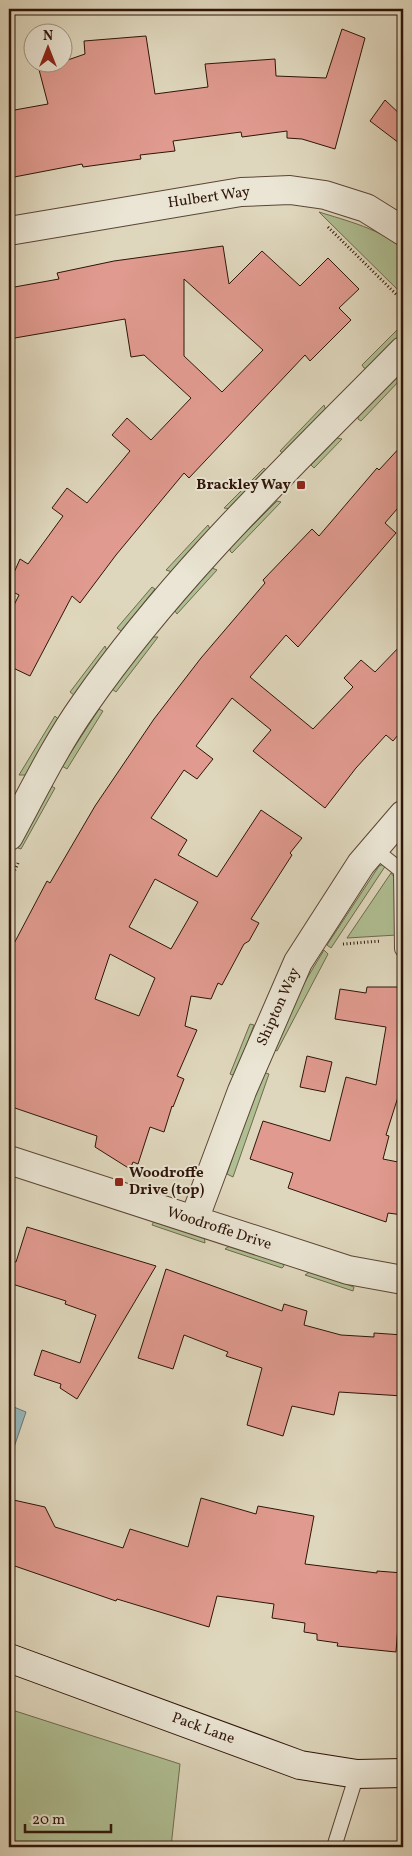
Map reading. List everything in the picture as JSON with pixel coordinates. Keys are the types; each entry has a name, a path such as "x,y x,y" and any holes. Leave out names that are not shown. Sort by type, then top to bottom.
{"street":[{"name":"Hulbert Way","path":"9,231 241,192 290,190 325,196 366,208 403,231"},
{"path":"14,848 84,706 173,590 235,522 403,351"},
{"name":"Shipton Way","path":"194,1220 242,1092 298,962 360,864 403,815"},
{"name":"Woodroffe Drive","path":"9,1160 348,1270 403,1280"},
{"name":"Pack Lane","path":"9,1658 300,1765 357,1774 403,1773"}],"lane":[{"path":"374,849 402,871 402,945"},
{"path":"334,1847 357,1774"}],"path":[{"path":"326,224 403,301"},
{"path":"9,883 14,848"},
{"path":"342,944 402,945"}],"green space":[{"path":"319,212 375,231 403,250 403,295"},
{"path":"403,324 403,332 368,369 364,368 362,365"},
{"path":"398,376 401,379 361,421 358,419 358,416"},
{"path":"324,405 326,411 284,454 280,451"},
{"path":"337,438 342,439 314,468 311,465"},
{"path":"264,468 266,470 231,509 224,508"},
{"path":"277,501 281,502 232,553 230,548"},
{"path":"208,525 210,529 172,572 166,570"},
{"path":"212,568 217,570 177,614 175,611"},
{"path":"152,587 155,589 121,631 117,628"},
{"path":"152,637 158,637 116,692 112,689"},
{"path":"105,646 107,651 74,695 70,692"},
{"path":"99,709 103,711 67,769 62,766"},
{"path":"55,716 59,720 26,775 19,775"},
{"path":"49,785 55,788 21,849 18,848 17,843"},
{"path":"386,865 331,948 327,945 379,866"},
{"path":"391,873 394,877 397,935 347,938"},
{"path":"324,950 328,954 277,1051 271,1048 303,985"},
{"path":"250,1024 254,1025 236,1073 232,1075 230,1074"},
{"path":"262,1072 269,1074 233,1177 227,1174"},
{"path":"155,1219 204,1235 205,1243 152,1225"},
{"path":"231,1245 282,1262 284,1266 282,1268 225,1249"},
{"path":"311,1271 354,1287 353,1291 305,1275"},
{"path":"9,1709 180,1764 171,1847 9,1847"}],"water":[{"path":"9,1405 26,1412 9,1462"}],"building":[{"path":"342,29 365,38 335,149 302,139 287,138 287,131 242,137 241,132 173,141 175,151 140,155 141,159 83,167 82,164 9,178 9,111 48,104 40,72 72,72 72,59 85,54 84,41 146,36 155,94 208,87 205,64 275,59 276,76 326,78"},
{"path":"385,100 403,117 403,146 370,121"},
{"path":"223,246 229,284 262,251 300,286 328,258 359,289 339,308 351,320 310,361 305,355 189,478 184,473 116,555 80,603 72,596 30,676 9,666 9,615 19,595 9,590 9,584 20,559 28,564 63,516 52,508 67,488 87,503 130,451 112,435 127,418 151,440 191,398 144,355 131,357 125,319 9,339 9,288 59,279 57,273 114,261","holes":["184,279 263,350 222,392 184,356"]},
{"path":"403,444 403,502 385,523 396,533 298,647 286,635 250,677 313,729 353,687 344,678 361,660 375,672 403,643 403,729 393,741 386,735 356,768 325,808 253,751 271,730 232,698 196,746 213,759 197,779 184,770 151,818 187,840 178,855 217,877 261,810 302,838 290,853 292,855 251,919 259,923 249,941 244,944 222,985 218,983 211,999 191,996 185,1026 197,1030 177,1076 184,1079 172,1106 164,1132 150,1127 138,1164 133,1162 130,1169 95,1147 97,1136 9,1106 9,953 47,881 50,883 95,806 154,719 201,658 265,583 263,580 312,529 319,536 377,468 379,470","holes":["155,879 198,902 171,949 129,927","110,954 155,978 139,1016 95,999"]},
{"path":"367,987 403,987 403,1081 386,1135 389,1136 383,1159 403,1163 403,1215 388,1213 386,1222 288,1188 293,1173 250,1159 263,1121 330,1141 346,1077 376,1085 386,1027 335,1019 340,989 366,993"},
{"path":"307,1056 332,1062 325,1092 300,1087"},
{"path":"27,1227 156,1266 77,1399 60,1388 61,1384 34,1375 42,1350 80,1363 96,1315 65,1304 66,1301 9,1283 13,1261 16,1262"},
{"path":"166,1269 282,1311 284,1304 307,1311 304,1325 341,1335 374,1337 374,1333 403,1335 403,1396 339,1392 334,1415 292,1406 283,1436 247,1425 262,1368 226,1356 228,1352 184,1335 173,1369 138,1358"},
{"path":"201,1498 256,1514 258,1506 314,1516 305,1564 377,1573 377,1571 403,1573 403,1612 399,1612 396,1652 337,1646 338,1643 317,1640 317,1634 304,1632 305,1623 272,1618 274,1604 217,1596 209,1627 117,1599 116,1601 9,1564 9,1499 45,1507 55,1527 123,1548 130,1529 188,1547"}],"place":[{"name":"Brackley Way","path":"301,485"},
{"name":"Woodroffe Drive (top)","path":"119,1182"}]}
